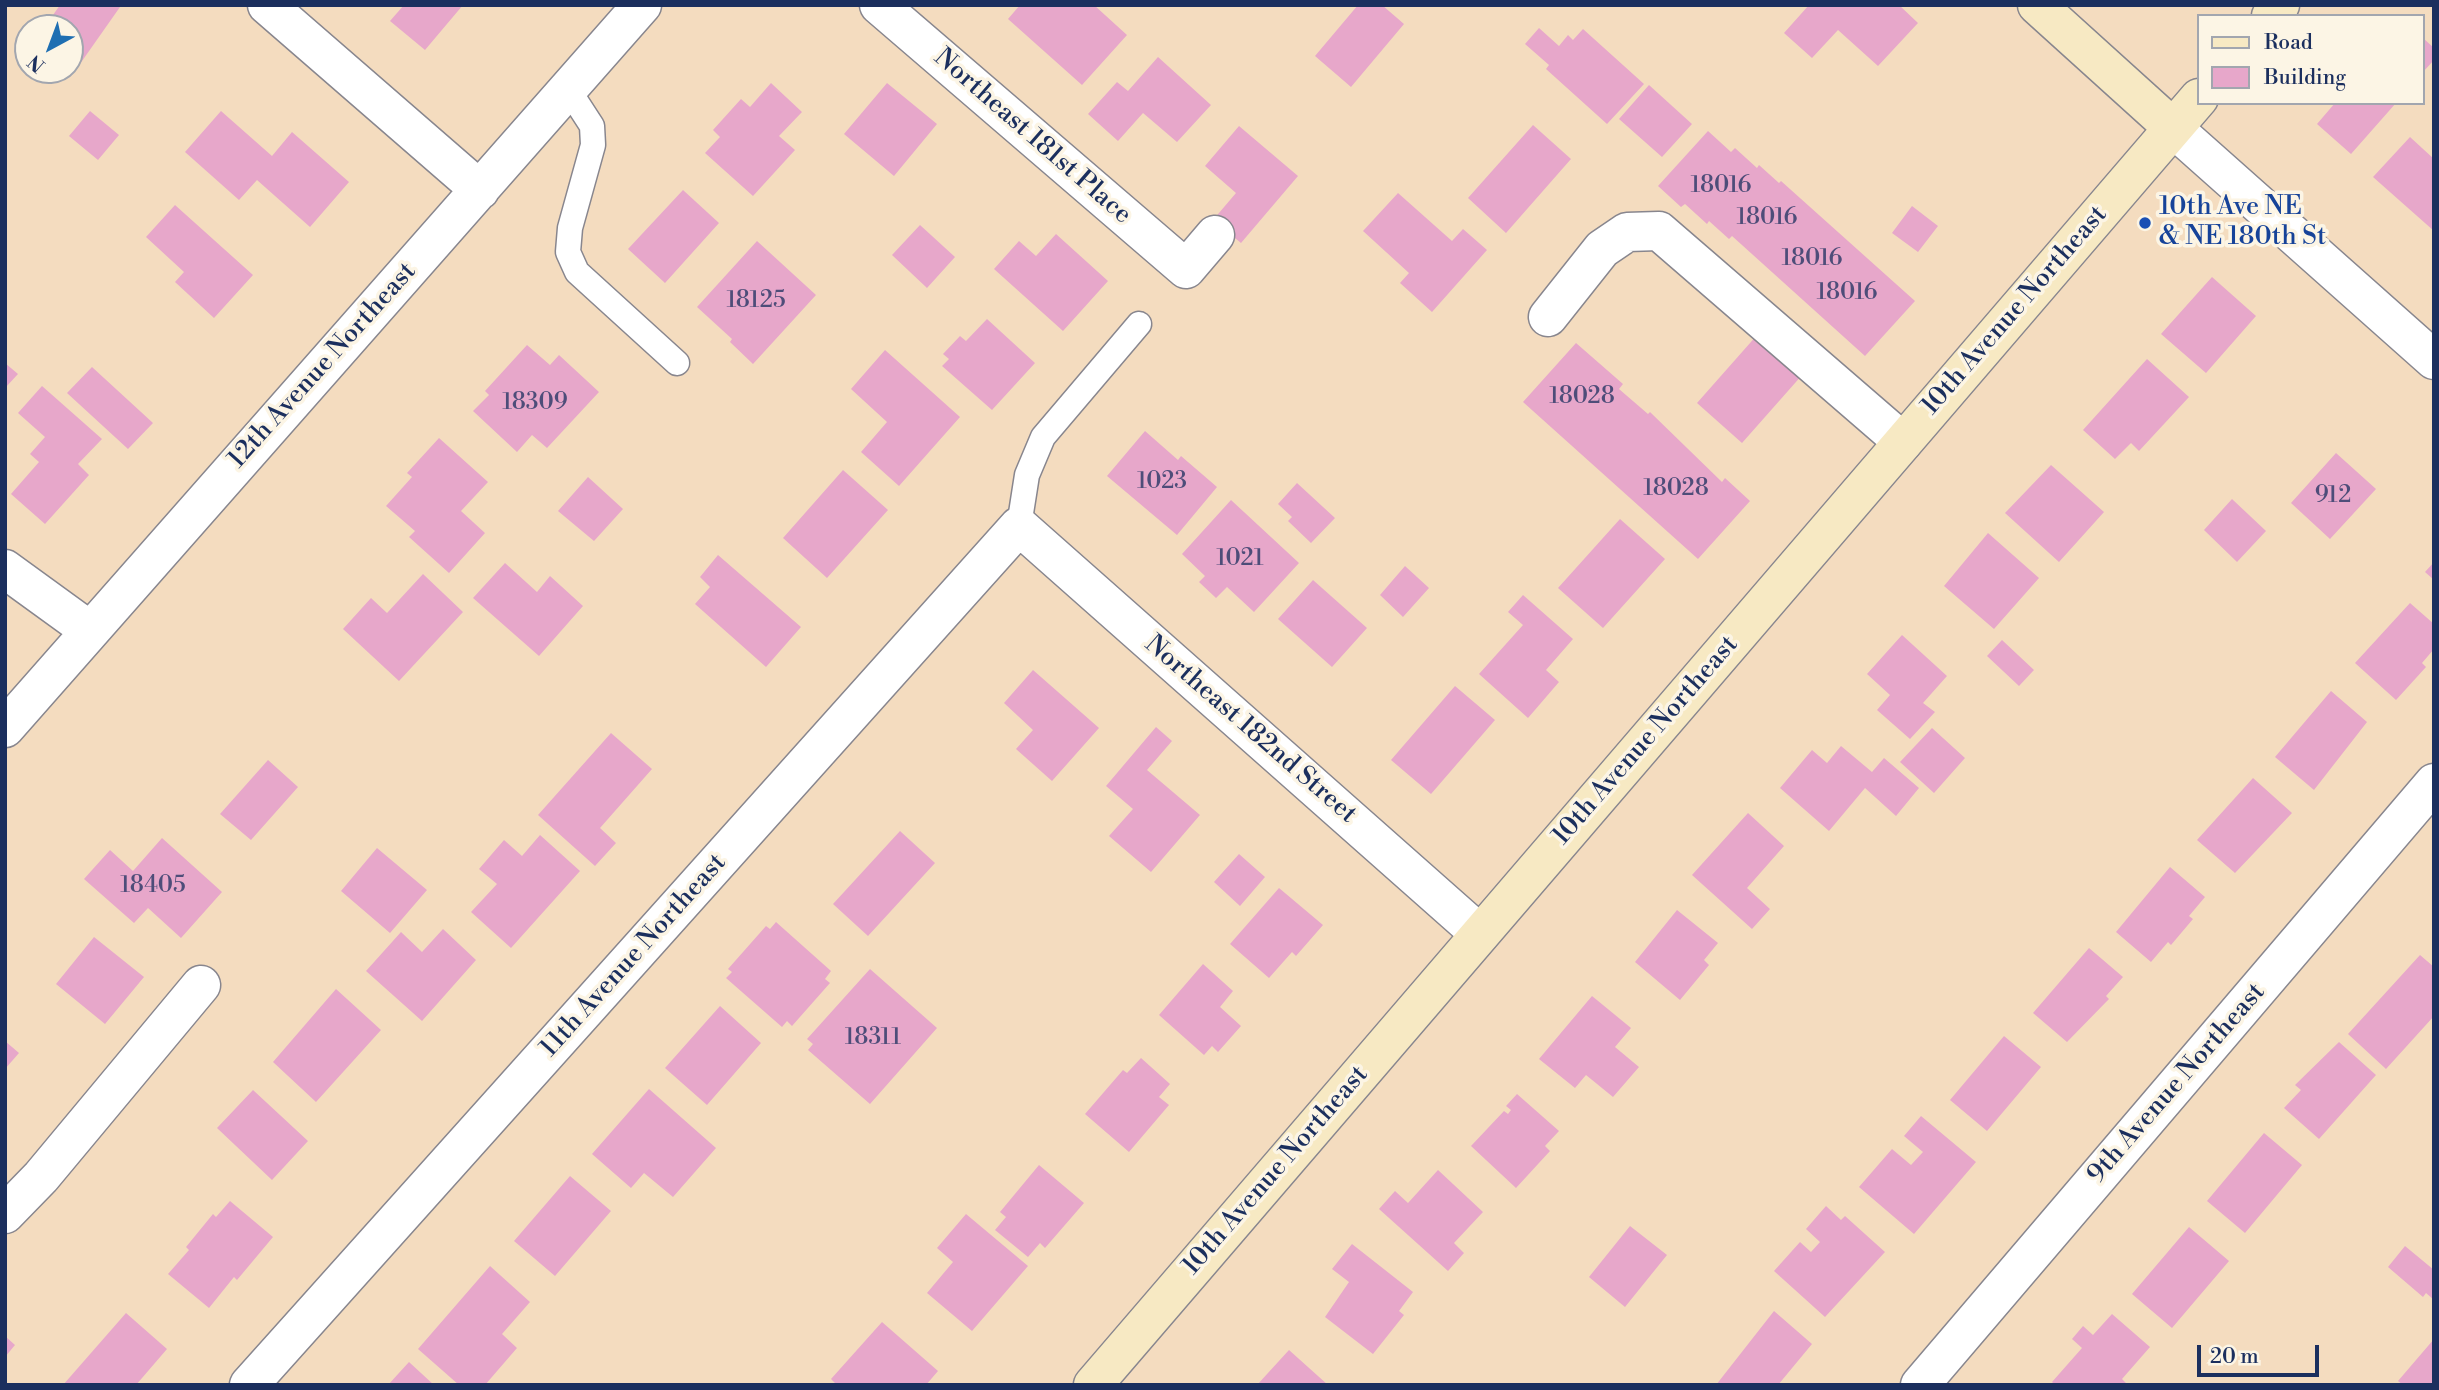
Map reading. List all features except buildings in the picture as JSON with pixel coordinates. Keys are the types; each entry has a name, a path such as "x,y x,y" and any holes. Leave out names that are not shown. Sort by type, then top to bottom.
{"street":[{"path":"267,5 480,190"},
{"name":"12th Avenue Northeast","path":"5,728 642,5"},
{"name":"Northeast 181st Place","path":"879,5 1185,269 1215,235"},
{"path":"2037,5 2434,360"},
{"name":"10th Avenue Northeast","path":"1093,1385 2198,99"},
{"path":"1548,317 1602,249 1627,232 1659,231 1903,442"},
{"name":"Northeast 182nd Street","path":"1019,526 1480,933"},
{"name":"11th Avenue Northeast","path":"249,1385 1019,526"},
{"path":"5,569 89,631"},
{"name":"9th Avenue Northeast","path":"1920,1385 2434,783"},
{"path":"5,1214 41,1177 201,985"}],"lane":[{"path":"568,89 592,126 593,145 570,228 568,252 577,272 677,363"},
{"path":"1019,526 1027,475 1043,437 1139,324"}],"place":[{"name":"10th Ave NE & NE 180th St","path":"2145,223"}]}
